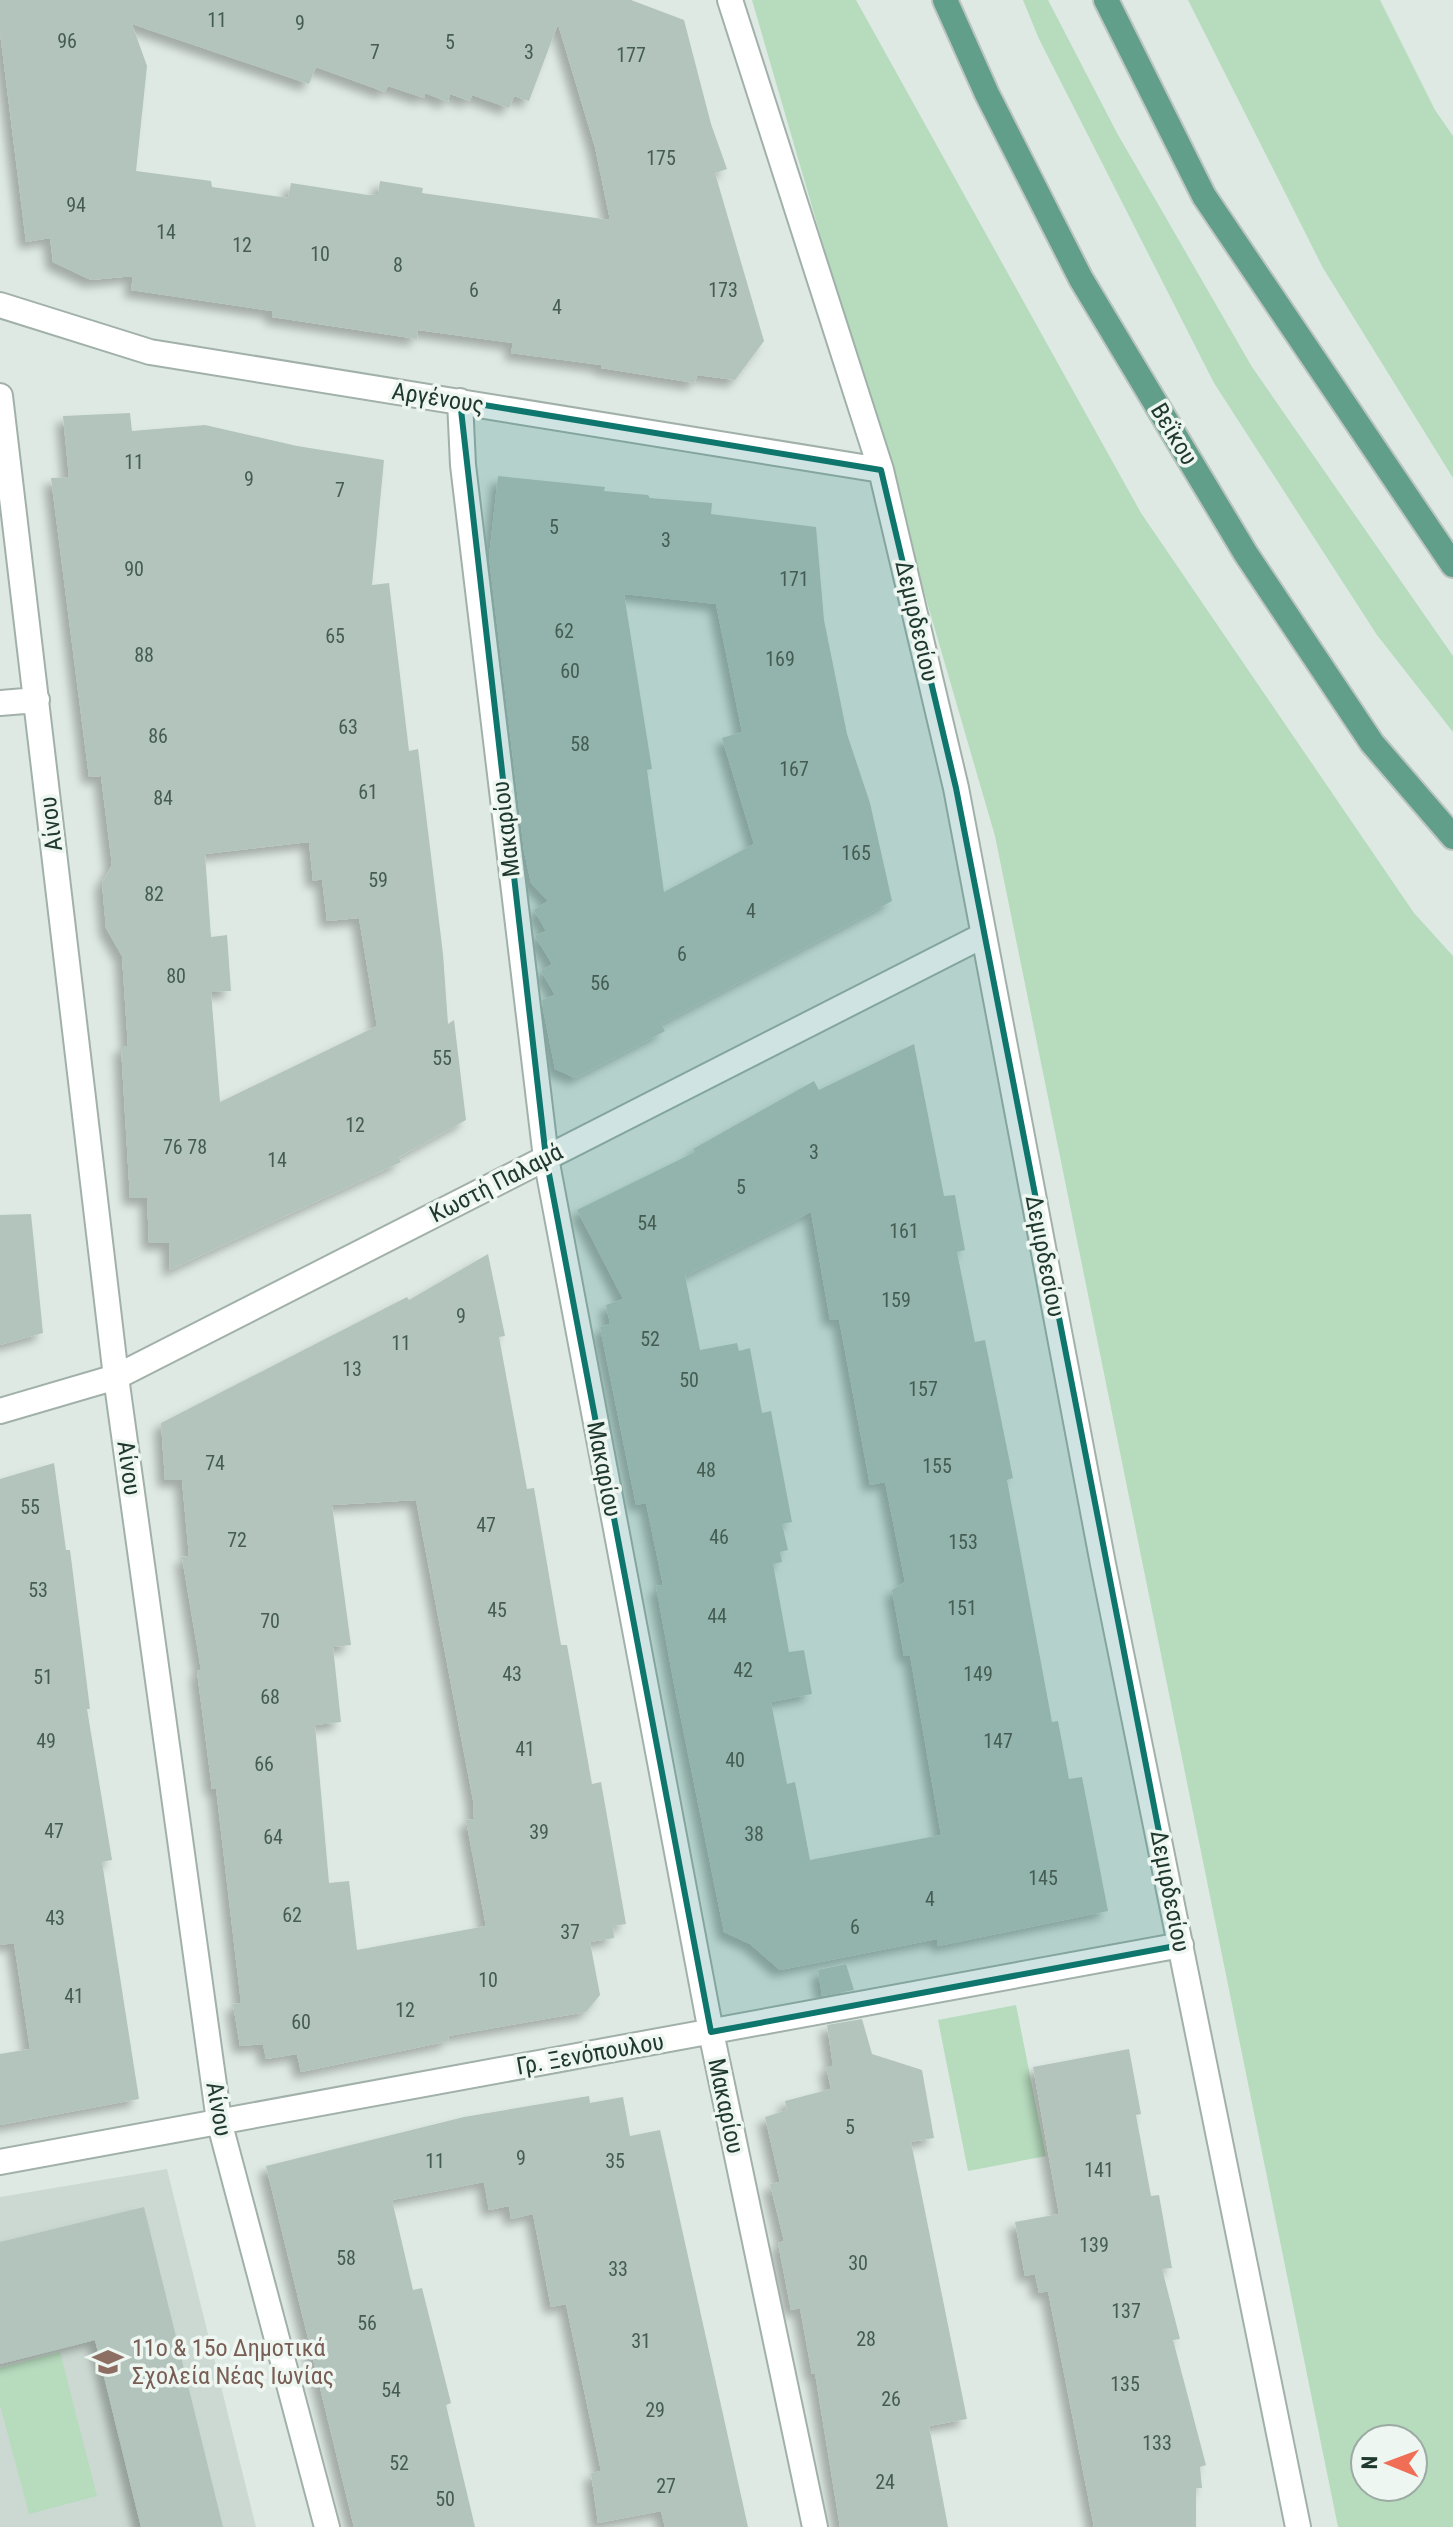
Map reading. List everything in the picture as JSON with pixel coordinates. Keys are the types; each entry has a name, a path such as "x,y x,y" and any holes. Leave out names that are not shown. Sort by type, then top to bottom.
{"main road":[{"name":"Βεΐκου","path":"945,0 987,94 1081,279 1246,554 1372,743 1453,837"},
{"path":"1106,0 1204,196 1453,565"}],"street":[{"name":"Δεμιρδεσίου","path":"729,0 881,470 956,788 1103,1564 1298,2527"},
{"name":"Αργένους","path":"0,305 150,352 881,470"},
{"name":"Αίνου","path":"0,396 116,1377 219,2121 327,2527"},
{"name":"Μακαρίου","path":"460,401 463,465 546,1158 711,2032 815,2527"},
{"path":"0,703 37,700"},
{"name":"Κωστή Παλαμά","path":"0,1411 116,1377 984,935"},
{"name":"Γρ. Ξενόπουλου","path":"0,2162 1181,1945"}],"highlighted area":[{"path":"460,401 881,470 956,788 1181,1945 711,2032 546,1158"}],"shaded area":[{"name":"11ο & 15ο Δημοτικά Σχολεία Νέας Ιωνίας","path":"167,2169 256,2527 0,2527 0,2197"}],"green space":[{"path":"752,0 856,0 1141,513 1414,913 1453,956 1453,2527 1338,2527 995,836"},
{"path":"1023,0 1048,0 1117,133 1252,367 1453,656 1453,732 1377,635 1214,383 1039,39"},
{"path":"1188,0 1380,0 1435,110 1453,136 1453,478 1323,268"},
{"path":"1016,2005 1046,2156 968,2171 938,2020"},
{"path":"60,2352 97,2496 29,2514 0,2405 0,2368"}],"building":[{"path":"0,0 631,0 684,20 711,124 727,169 715,173 764,341 735,380 697,375 695,383 601,368 601,365 511,353 513,343 418,330 417,339 272,317 272,311 131,290 133,276 91,280 53,262 50,238 26,242 0,32","holes":["132,24 309,84 316,67 385,92 388,86 424,98 425,93 448,102 450,94 470,101 472,95 509,108 514,96 529,101 558,24 595,147 610,220 422,193 423,188 380,181 378,194 368,195 291,183 288,198 212,187 211,181 136,171 147,66"]},
{"path":"130,413 132,431 205,425 297,446 384,460 372,585 389,583 409,751 418,749 443,954 448,1024 454,1020 466,1120 399,1157 401,1162 170,1270 169,1243 149,1243 147,1198 130,1198 121,1046 128,1046 122,956 106,928 102,883 112,865 101,776 89,777 51,478 69,477 63,416","holes":["309,842 313,881 322,879 327,921 359,918 377,1026 220,1102 211,992 231,991 227,935 211,937 205,854"]},
{"path":"498,476 605,487 604,491 648,495 650,498 712,503 711,514 816,527 824,620 847,734 870,803 892,901 661,1024 665,1031 575,1078 555,1069 542,1000 555,995 541,971 552,964 535,936 546,931 534,910 548,901 531,883 524,851 489,557","holes":["624,594 716,604 742,732 722,738 754,844 664,892 647,770 652,769"]},
{"path":"914,1044 944,1196 955,1195 965,1250 957,1252 975,1342 985,1340 1013,1478 1007,1480 1052,1722 1058,1721 1069,1779 1082,1777 1108,1911 938,1946 937,1939 780,1970 750,1944 724,1932 656,1586 663,1585 646,1503 636,1505 600,1327 610,1324 606,1305 623,1299 577,1210 695,1152 693,1149 814,1081 819,1090","holes":["811,1212 830,1320 839,1319 870,1485 885,1482 905,1582 892,1590 904,1656 910,1655 941,1835 810,1860 795,1782 787,1784 771,1702 812,1694 804,1650 789,1652 773,1564 782,1562 780,1552 788,1550 782,1524 792,1522 771,1411 762,1413 750,1348 739,1351 737,1343 700,1350 685,1276"]},
{"path":"31,1214 43,1333 0,1345 0,1215"},
{"path":"488,1254 505,1336 499,1337 527,1489 534,1488 561,1645 567,1645 592,1784 601,1782 626,1924 613,1926 614,1938 590,1942 600,1995 586,2012 448,2036 449,2041 301,2072 297,2054 266,2059 263,2044 240,2046 233,2004 241,2003 216,1788 212,1789 197,1671 201,1670 182,1557 189,1556 182,1480 165,1480 161,1423 407,1297 409,1300","holes":["416,1500 473,1800 474,1819 466,1820 486,1926 357,1950 349,1881 329,1883 315,1725 341,1722 333,1647 351,1645 332,1505"]},
{"path":"54,1463 66,1550 70,1550 90,1709 87,1709 112,1860 102,1862 139,2099 0,2125 0,2054 30,2049 14,1943 0,1945 0,1479"},
{"path":"846,1964 854,1990 822,1996 818,1970"},
{"path":"862,2019 872,2054 922,2070 934,2138 911,2142 967,2419 929,2426 948,2527 840,2527 815,2373 812,2374 800,2308 791,2310 778,2243 784,2241 770,2184 780,2182 765,2117 787,2110 785,2101 831,2089 826,2066 833,2066 827,2025"},
{"path":"1129,2049 1141,2114 1136,2115 1151,2196 1159,2195 1172,2268 1162,2269 1180,2339 1173,2340 1206,2465 1200,2467 1202,2488 1196,2488 1196,2527 1094,2527 1048,2291 1039,2293 1035,2274 1025,2276 1015,2222 1059,2214 1033,2067"},
{"path":"589,2096 590,2103 623,2097 630,2136 660,2130 748,2527 665,2527 661,2511 598,2523 591,2473 601,2471 566,2304 551,2307 533,2214 511,2219 509,2206 489,2210 484,2182 392,2200 413,2290 422,2288 451,2403 446,2405 475,2527 354,2527 266,2166 464,2117"},
{"path":"144,2207 223,2527 141,2527 95,2340 0,2364 0,2242"}],"place":[{"name":"11ο & 15ο Δημοτικά Σχολεία Νέας Ιωνίας","path":"108,2362"}]}
